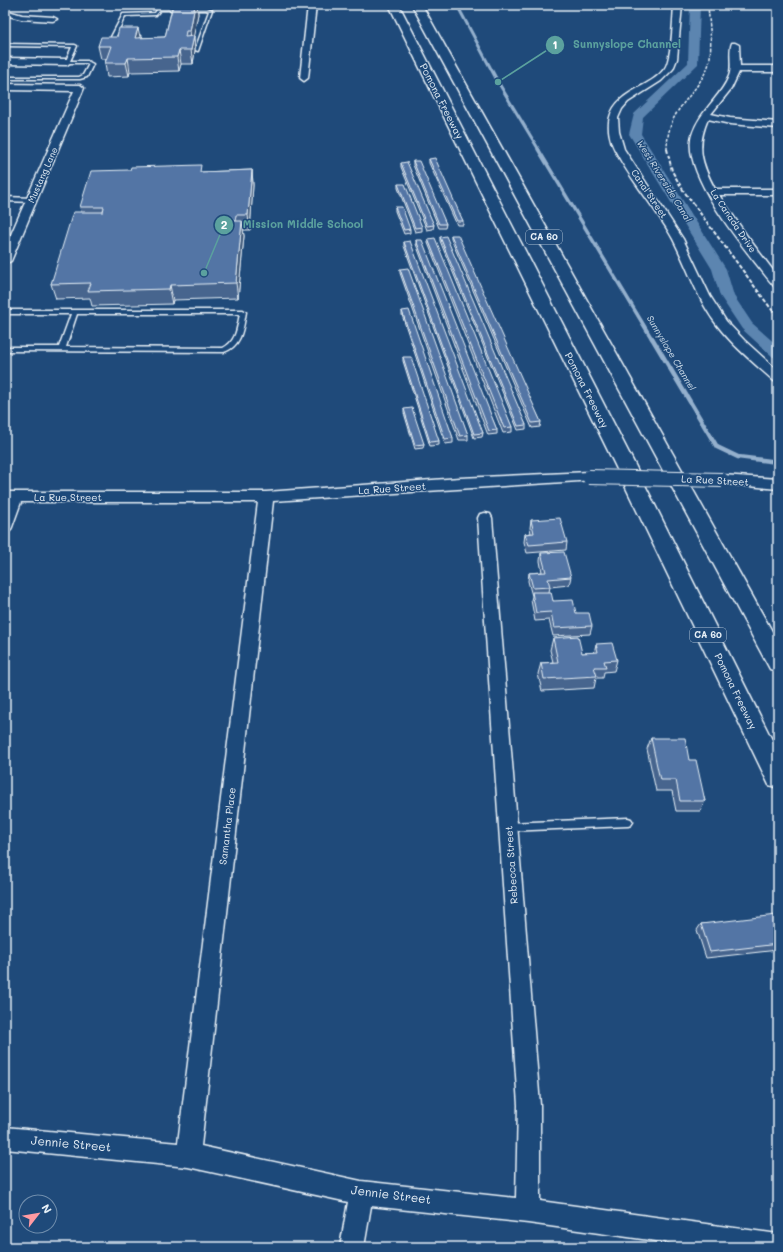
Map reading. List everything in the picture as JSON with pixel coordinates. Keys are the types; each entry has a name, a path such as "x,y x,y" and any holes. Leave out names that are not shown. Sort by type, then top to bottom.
{"highway":[{"name":"Pomona Freeway","path":"394,5 625,465 778,777"},
{"name":"CA 60","path":"417,5 778,663"}],"street":[{"path":"304,78 312,5"},
{"name":"Canal Street","path":"678,5 673,59 669,69 617,108 612,121 613,134 619,149 678,239 704,296 722,323 740,343 778,378"},
{"path":"5,12 21,17 53,19"},
{"path":"735,45 736,69 778,69"},
{"path":"5,61 67,62"},
{"name":"La Canada Drive","path":"736,69 722,94 698,130 695,150 701,169 712,192 777,281"},
{"name":"Mustang Lane","path":"5,87 80,88 5,261"},
{"path":"706,116 730,121 778,125"},
{"path":"712,192 778,192"},
{"name":"La Rue Street","path":"10,498 266,497 460,483 589,477 722,480 778,484"},
{"name":"Samantha Place","path":"188,1155 266,497"},
{"path":"5,527 10,498"},
{"name":"Rebecca Street","path":"485,518 529,1105 528,1211"},
{"name":"Jennie Street","path":"5,1138 188,1155 360,1193 528,1211 778,1246"},
{"path":"352,1247 360,1193"}],"lane":[{"path":"141,37 113,37 124,15 156,14 160,7 207,9 211,11 197,50"},
{"path":"5,45 75,46 67,62 87,62 91,64 85,76 80,78 5,78"},
{"path":"5,199 32,200"},
{"path":"5,312 243,312 236,343 232,347 224,350 5,349"},
{"path":"62,349 75,312"},
{"path":"508,827 628,822"}],"building":[{"path":"173,5 195,5 190,31 186,31 185,37 194,36 191,50 179,50 177,57 128,58 126,63 105,63 111,46 98,46 101,37 117,37 119,28 138,28 135,38 165,37"},
{"path":"435,158 463,221 457,221 429,159"},
{"path":"413,161 419,161 446,224 439,224"},
{"path":"407,162 434,225 427,226 401,163"},
{"path":"201,165 200,172 252,170 248,215 236,215 235,221 242,221 236,283 170,285 169,289 88,291 91,283 51,284 73,212 103,212 104,207 80,207 91,171 130,170 131,167"},
{"path":"398,184 405,184 422,227 415,228"},
{"path":"395,207 402,207 410,229 404,230"},
{"path":"451,235 458,235 541,422 532,423"},
{"path":"446,236 526,425 518,426 440,237"},
{"path":"435,238 512,427 504,428 428,239"},
{"path":"416,240 422,240 497,430 489,431"},
{"path":"410,241 483,433 474,434 404,242"},
{"path":"408,268 468,435 460,436 400,269"},
{"path":"409,310 453,438 445,439 402,311"},
{"path":"403,357 411,357 439,441 430,442"},
{"path":"412,408 424,444 415,445 404,409"},
{"path":"560,518 567,542 529,545 525,534 534,533 531,520"},
{"path":"564,552 571,577 548,579 550,587 533,588 529,573 546,572 541,553"},
{"path":"532,592 551,592 553,601 573,600 576,613 589,613 592,626 554,628 551,612 536,613"},
{"path":"578,636 582,653 598,652 596,644 612,643 617,660 604,661 606,667 594,667 597,676 544,679 541,663 558,662 553,638"},
{"path":"651,738 685,738 689,760 696,760 705,801 680,801 676,780 660,780"},
{"path":"776,915 778,920 778,944 710,952 701,924"}],"waterway":[{"name":"Sunnyslope Channel","path":"457,5 498,82 539,150"},
{"name":"West Riverside Canal","path":"695,5 693,64 638,116 635,134 719,269 727,296 747,326 778,354"},
{"name":"Sunnyslope Channel","path":"538,149 652,339"},
{"name":"Sunnyslope Channel","path":"652,338 717,447 738,457 778,462"}],"railway":[{"path":"667,149 668,136 675,115 701,80 709,63 710,38 708,5"},
{"path":"667,149 672,171 683,190 778,318"}],"place":[{"name":"Sunnyslope Channel","path":"498,82"},
{"name":"Mission Middle School","path":"204,273"}]}
